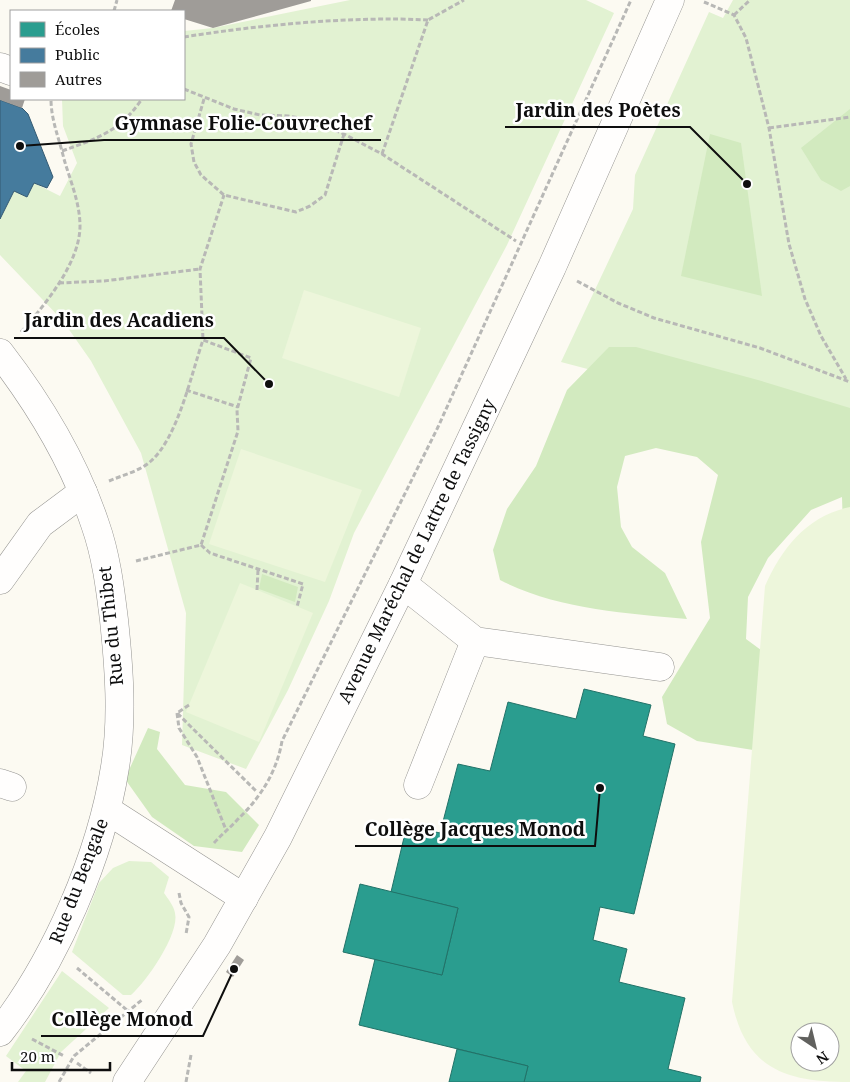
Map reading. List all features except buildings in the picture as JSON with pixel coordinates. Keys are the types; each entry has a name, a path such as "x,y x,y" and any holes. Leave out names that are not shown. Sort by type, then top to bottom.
{"street":[{"name":"Avenue Maréchal de Lattre de Tassigny","path":"127,1082 217,945 278,837 403,584 552,267 670,0"},
{"name":"Rue du Thibet","path":"0,353 28,390 46,420 66,456 96,525 106,567 116,642 119,715"},
{"path":"0,580 40,524 83,492"},
{"path":"403,584 475,641 660,667"},
{"path":"418,785 475,641"},
{"name":"Rue du Bengale","path":"0,1032 53,949 75,900 107,810 115,765 119,715"},
{"path":"107,810 244,898"}],"path":[{"path":"185,38 319,23 398,18 428,20 464,0"},
{"path":"212,846 240,818 268,782 279,759 282,741 442,418 631,0"},
{"path":"734,15 750,0"},
{"path":"704,2 734,15 746,38 770,128 784,221 805,299 821,336 846,379"},
{"path":"382,154 428,20"},
{"path":"185,90 204,99 260,115 288,116 310,120 344,134 382,154 516,241"},
{"path":"204,99 191,144 194,162 201,174 224,196 296,212 310,206 324,195 344,134"},
{"path":"0,353 42,308 59,283 73,256 80,228 78,207 53,124 51,100"},
{"path":"62,151 94,139 120,126 141,100"},
{"path":"770,128 850,117"},
{"path":"140,468 151,462 166,446 203,340 200,269 224,196"},
{"path":"59,283 104,281 200,269"},
{"path":"593,290 654,318 760,348 850,382"},
{"path":"201,545 238,431 238,407 251,358 203,340"},
{"path":"186,390 238,407"},
{"path":"106,567 201,545"},
{"path":"201,545 210,553 303,584 297,606"},
{"path":"257,590 258,570"},
{"path":"177,713 189,705"},
{"path":"177,713 179,728 197,757 226,830"},
{"path":"177,713 256,791"},
{"path":"180,891 181,903 189,917 188,928 182,942"},
{"path":"53,949 128,1011"},
{"path":"59,1082 74,1056 146,996"},
{"path":"186,1082 191,1055"},
{"path":"77,1063 91,1073"}],"green space":[{"path":"350,0 586,0 614,13 507,245 354,533 329,601 288,690 246,769 182,745 186,613 141,453 91,361 63,321 0,255 0,219 14,191 27,197 34,183 60,196 77,163 63,126 62,100 185,100 185,31 213,28"},
{"path":"733,0 850,0 850,438 561,362 633,209 635,175 709,12 723,18"},
{"path":"850,109 850,186 841,191 821,180 801,148"},
{"path":"710,134 741,143 762,296 681,276"},
{"path":"304,290 421,328 399,397 282,358"},
{"path":"609,347 636,347 758,380 850,408 850,569 844,563 842,497 811,510 768,558 748,597 746,639 791,672 772,753 697,741 667,724 662,697 710,618 701,542 718,475 697,457 656,448 625,456 617,487 621,527 632,547 665,573 687,619 615,612 567,604 522,590 500,580 493,550 507,509 536,466 567,390"},
{"path":"241,449 362,490 325,582 209,544"},
{"path":"850,507 850,1082 807,1079 789,1075 773,1068 759,1057 747,1043 732,1002 765,586 779,559 788,547 809,526 835,511"},
{"path":"262,574 298,587 295,602 259,589"},
{"path":"240,583 313,613 259,742 186,712"},
{"path":"148,728 160,732 157,749 185,785 226,792 259,825 242,852 194,846 152,817 125,779"},
{"path":"129,861 151,862 169,877 164,893 175,913 175,922 167,945 153,969 131,995 123,995 72,952 99,883 113,868"},
{"path":"62,971 109,1008 61,1052 45,1082 18,1082 26,1071 6,1056"}],"place":[{"name":"Gymnase Folie-Couvrechef","path":"20,146"},
{"name":"Jardin des Poètes","path":"747,184"},
{"name":"Jardin des Acadiens","path":"269,384"},
{"name":"Collège Jacques Monod","path":"600,788"},
{"name":"Collège Monod","path":"234,969"}]}
